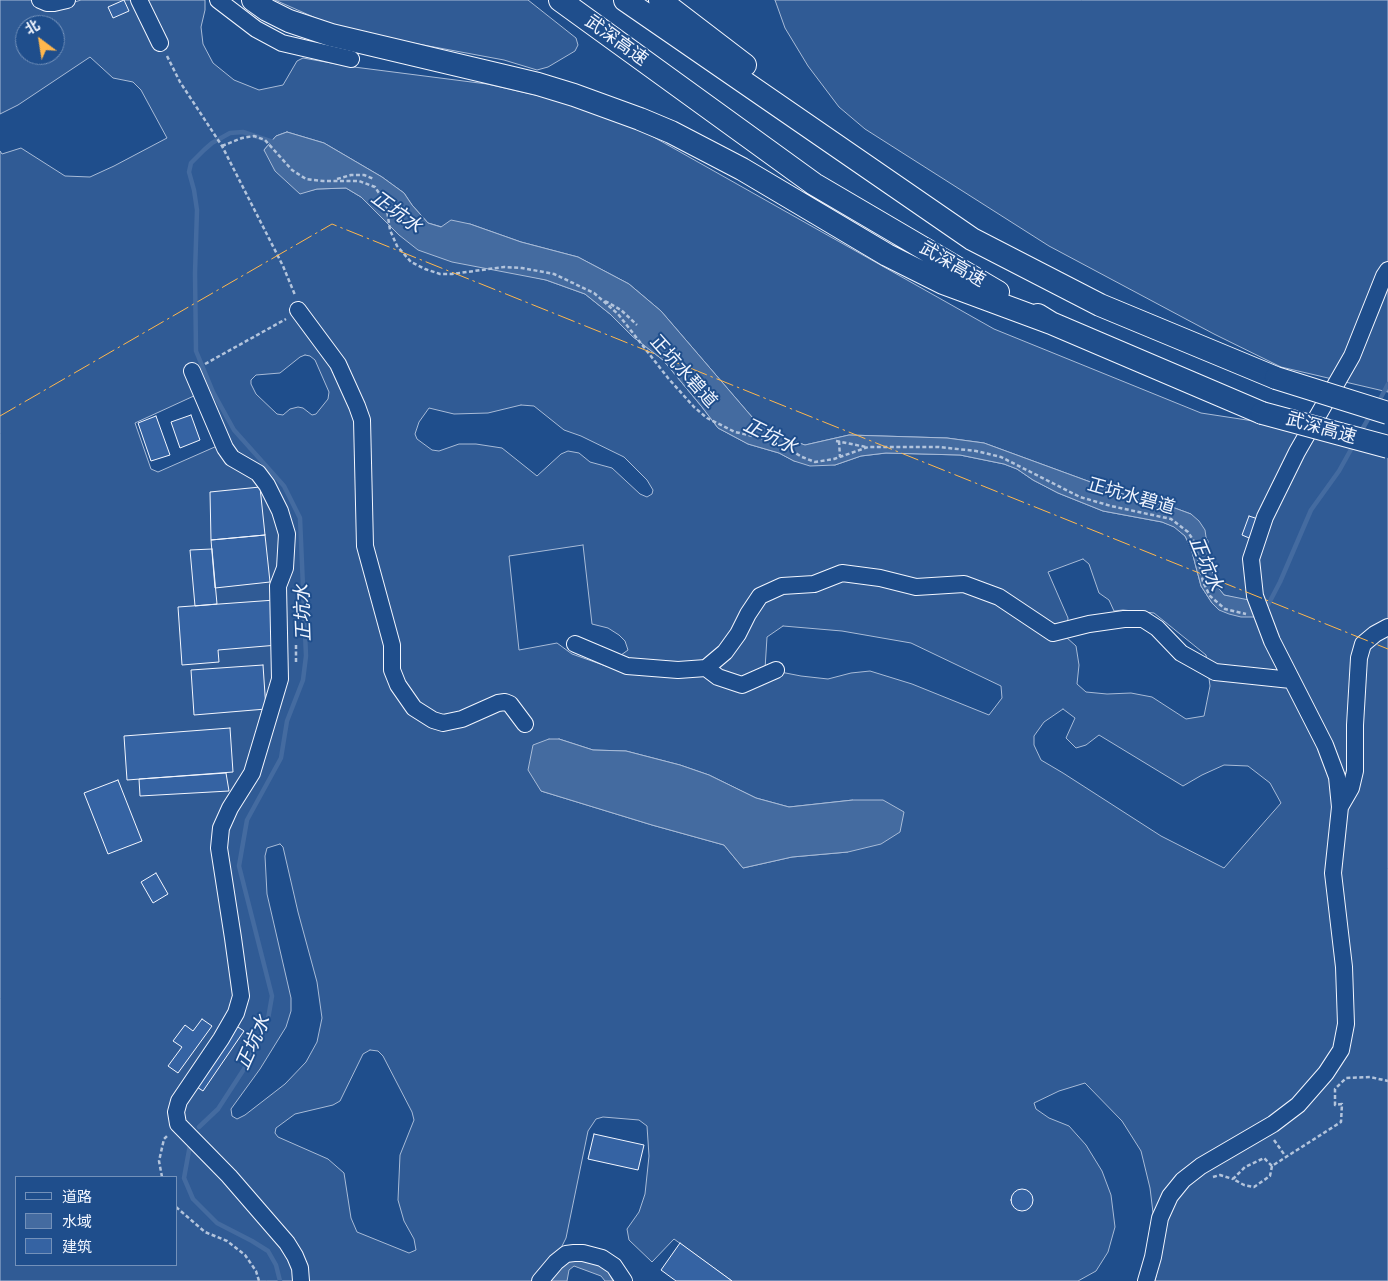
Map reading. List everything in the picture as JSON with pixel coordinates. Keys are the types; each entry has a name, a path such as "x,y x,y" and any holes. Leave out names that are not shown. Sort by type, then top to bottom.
{"highway":[{"path":"253,0 266,10 289,21 331,35 538,84 640,119 671,132 742,169 887,255 919,271 1051,323"},
{"name":"武深高速","path":"560,0 814,184 1051,323 1262,412 1388,447"},
{"name":"武深高速","path":"626,0 972,240 1100,305 1276,378 1388,413"},
{"path":"660,0 972,240"}],"street":[{"path":"40,0 54,4 67,0"},
{"path":"138,0 160,43"},
{"path":"218,0 256,29 282,43 351,59"},
{"path":"1146,1281 1153,1257 1160,1218 1170,1196 1183,1180 1201,1166 1266,1128 1298,1105 1326,1073 1341,1050 1346,1024 1344,967 1333,873 1340,807 1337,778 1325,745 1272,640 1260,610 1251,559 1265,517 1297,452 1352,356 1388,270"},
{"path":"298,310 338,364 358,406 362,420 365,546 392,645 392,670 398,685 414,708 433,720 443,723 462,719 498,703 505,702 510,704 525,724"},
{"path":"192,371 225,448 232,458 258,473 267,485 280,511 287,534 285,568 278,586 280,679 252,773 221,828 219,848 241,996 236,1013 221,1039 179,1101 176,1112 178,1124 230,1176 288,1243 300,1268 302,1281"},
{"path":"575,644 627,666 678,670 706,668 725,652 760,596 782,586 814,584 842,574 880,578 916,587 964,584 999,597 1054,633 1089,624 1124,619 1143,619 1157,628 1181,653 1214,672 1292,680"},
{"path":"1340,807 1351,788 1356,771 1355,725 1359,658 1363,644 1375,634 1388,627"},
{"path":"706,668 718,677 742,685 776,670"},
{"path":"540,1281 561,1258 566,1254 574,1252 602,1258 614,1266 624,1281"}],"path":[{"path":"160,43 180,82 222,146 283,266 298,303 298,310 293,314 208,362"},
{"name":"正坑水碧道","path":"222,146 242,138 254,136 265,140 292,170 299,175 314,181 359,181 375,187 386,204 390,230 397,246 411,262 425,269 440,274 504,268 541,270 594,294 618,314 640,344 694,407 707,418 735,432 769,439 783,444 808,460 822,462 868,447 939,447 989,454 1018,465 1080,497 1171,519 1188,532 1195,543 1203,582 1210,596 1217,604 1233,612 1260,610"},
{"path":"332,181 351,175 364,175 374,179"},
{"path":"602,300 621,310 637,325"},
{"path":"840,457 837,441 868,447"},
{"path":"1212,1177 1220,1176 1233,1179 1244,1185 1254,1187 1270,1176 1272,1166 1342,1122 1342,1104 1335,1105 1335,1089 1346,1078 1370,1078 1388,1081"},
{"path":"162,1176 159,1161 164,1139 178,1124"},
{"path":"1266,1128 1286,1157"},
{"path":"1233,1179 1245,1167 1264,1158 1272,1166"},
{"path":"178,1209 205,1232 228,1241 245,1255 256,1271 258,1281"}],"shaded area":[{"path":"0,0 33,0 56,8 81,0 205,0 201,27 203,44 213,63 234,80 259,90 283,85 297,61 303,58 354,67 487,84 575,104 627,122 994,329 1201,413 1260,422 1388,456 1388,1281 1155,1281 1159,1262 1150,1188 1141,1151 1122,1121 1085,1083 1059,1091 1034,1103 1036,1109 1049,1118 1069,1126 1086,1145 1102,1171 1111,1195 1115,1227 1108,1252 1096,1271 1078,1281 732,1281 674,1239 652,1262 629,1240 627,1229 639,1212 645,1194 649,1156 647,1126 639,1120 603,1117 596,1119 588,1131 566,1238 559,1252 533,1281 0,1281 0,151 2,154 21,148 65,176 90,177 167,138 141,90 133,82 113,78 90,57 18,105 0,114","holes":["287,132 324,143 382,177 404,193 428,223 442,227 470,224 521,242 578,257 629,284 661,311 752,417 779,436 805,445 849,435 947,438 984,443 1145,502 1172,507 1191,514 1208,541 1210,565 1217,586 1224,595 1236,598 1212,603 1201,586 1191,548 1185,536 1175,527 1162,522 1103,511 1058,493 1017,469 1004,464 960,455 886,453 861,456 835,465 794,461 779,453 748,444 718,428 663,360 632,336 610,314 585,294 546,280 521,274 399,235 361,197 346,188 317,189 300,193 264,150 276,136","305,355 315,360 329,392 328,399 316,414 312,415 303,408 298,407 290,409 283,415 277,414 256,394 251,380 256,375 280,373","196,395 217,446 158,472 151,469 135,423","521,405 534,406 564,430 581,436 624,457 647,480 653,490 652,494 647,497 640,494 612,468 590,462 579,453 568,451 561,454 537,476 502,448 476,444 459,444 439,451 432,450 417,439 415,434 419,422 429,408 454,414 488,413","583,545 592,624 608,628 619,635 625,641 628,650 606,666 572,654 557,643 519,650 509,556","1083,559 1089,564 1099,593 1109,600 1114,611 1154,613 1206,655 1210,686 1204,716 1186,719 1152,697 1131,693 1107,694 1086,692 1077,684 1079,665 1076,646 1066,637 1068,618 1048,572","783,626 842,631 911,643 1001,686 1002,698 989,715 912,684 870,671 851,673 828,679 765,669 767,637","1063,709 1075,718 1066,738 1076,748 1086,745 1099,735 1183,786 1224,765 1248,766 1270,783 1281,803 1224,868 1161,836 1041,760 1034,745 1034,736 1044,722","559,739 593,750 626,751 680,765 709,775 756,798 789,807 853,800 848,852 792,857 743,868 724,845 541,791","280,844 283,847 317,982 322,1018 317,1042 306,1062 285,1084 237,1119 232,1116 231,1109 260,1069 286,1027 291,1011 291,998 267,894 265,856 267,848","370,1050 378,1051 383,1056 412,1112 414,1120 400,1155 398,1200 404,1221 414,1239 416,1250 409,1253 357,1232 351,1218 344,1173 328,1159 278,1137 275,1133 276,1128 295,1114 333,1105 340,1101 363,1054"]},
{"path":"275,0 528,0 576,38 578,45 575,51 548,67 537,70 504,60 391,39 327,23"},
{"path":"775,0 1388,0 1388,392 1281,367 1214,334 1049,246 865,129 839,107 808,66 785,28"}],"water":[{"path":"287,132 324,143 382,177 404,193 428,223 441,227 451,220 470,224 521,242 578,257 629,284 661,311 752,417 779,436 805,445 849,435 947,438 984,443 1145,502 1172,507 1191,514 1205,530 1210,565 1217,586 1224,595 1249,600 1256,617 1241,617 1229,614 1219,610 1212,603 1201,586 1191,548 1185,536 1174,527 1162,522 1103,511 1058,493 1017,469 1004,464 960,455 886,453 861,456 835,465 810,466 794,461 779,453 748,444 718,428 663,360 632,336 610,314 585,294 546,280 452,262 418,250 399,235 361,197 346,188 317,189 300,194 275,171 264,150 276,136"},
{"path":"549,739 559,739 593,750 626,751 680,765 709,775 756,798 789,807 853,800 883,800 904,812 900,832 881,844 848,852 792,857 743,868 724,845 541,791 528,770 533,745"},
{"path":"576,1258 605,1265 613,1281 605,1281 601,1276 574,1266 569,1270 567,1281 547,1281 559,1265"}],"building":[{"path":"124,0 129,11 113,18 108,7"},
{"path":"191,415 200,440 180,448 171,422"},
{"path":"156,416 170,455 151,461 138,423"},
{"path":"260,487 265,535 211,540 210,492"},
{"path":"1249,516 1261,520 1254,540 1242,535"},
{"path":"265,535 270,582 215,588 211,540"},
{"path":"212,549 217,604 195,606 190,550"},
{"path":"275,600 278,645 218,650 219,662 182,665 178,607"},
{"path":"263,665 266,709 194,715 191,670"},
{"path":"230,728 233,772 127,780 124,736"},
{"path":"226,773 229,791 140,796 139,779"},
{"path":"118,780 142,841 108,854 84,793"},
{"path":"156,873 168,894 153,903 141,882"},
{"path":"202,1019 212,1026 178,1073 168,1066 182,1047 173,1041 185,1025 193,1031"},
{"path":"235,1025 244,1031 203,1091 194,1085"},
{"path":"594,1134 644,1145 638,1170 588,1159"},
{"path":"1022,1189 1030,1192 1033,1200 1030,1208 1022,1211 1014,1208 1011,1200 1014,1192"},
{"path":"680,1243 732,1281 676,1281 661,1270"}],"waterway":[{"name":"正坑水","path":"199,1127 218,1109 244,1069 268,1019 272,996 239,866 247,820 281,758 287,721 303,680 306,656 300,518 284,486 234,430 213,392 196,351 195,273 197,210 189,172 191,163 204,150 230,133 243,132 276,143"},
{"name":"正坑水","path":"1378,403 1388,384"},
{"name":"正坑水","path":"1360,433 1371,414"},
{"name":"正坑水","path":"1262,607 1268,605 1280,582 1311,510 1339,471 1354,444"},
{"name":"正坑水","path":"190,1145 184,1178 193,1199 217,1223 268,1251 276,1265 280,1281"}],"power":[{"path":"0,416 332,224 1388,649"}]}
